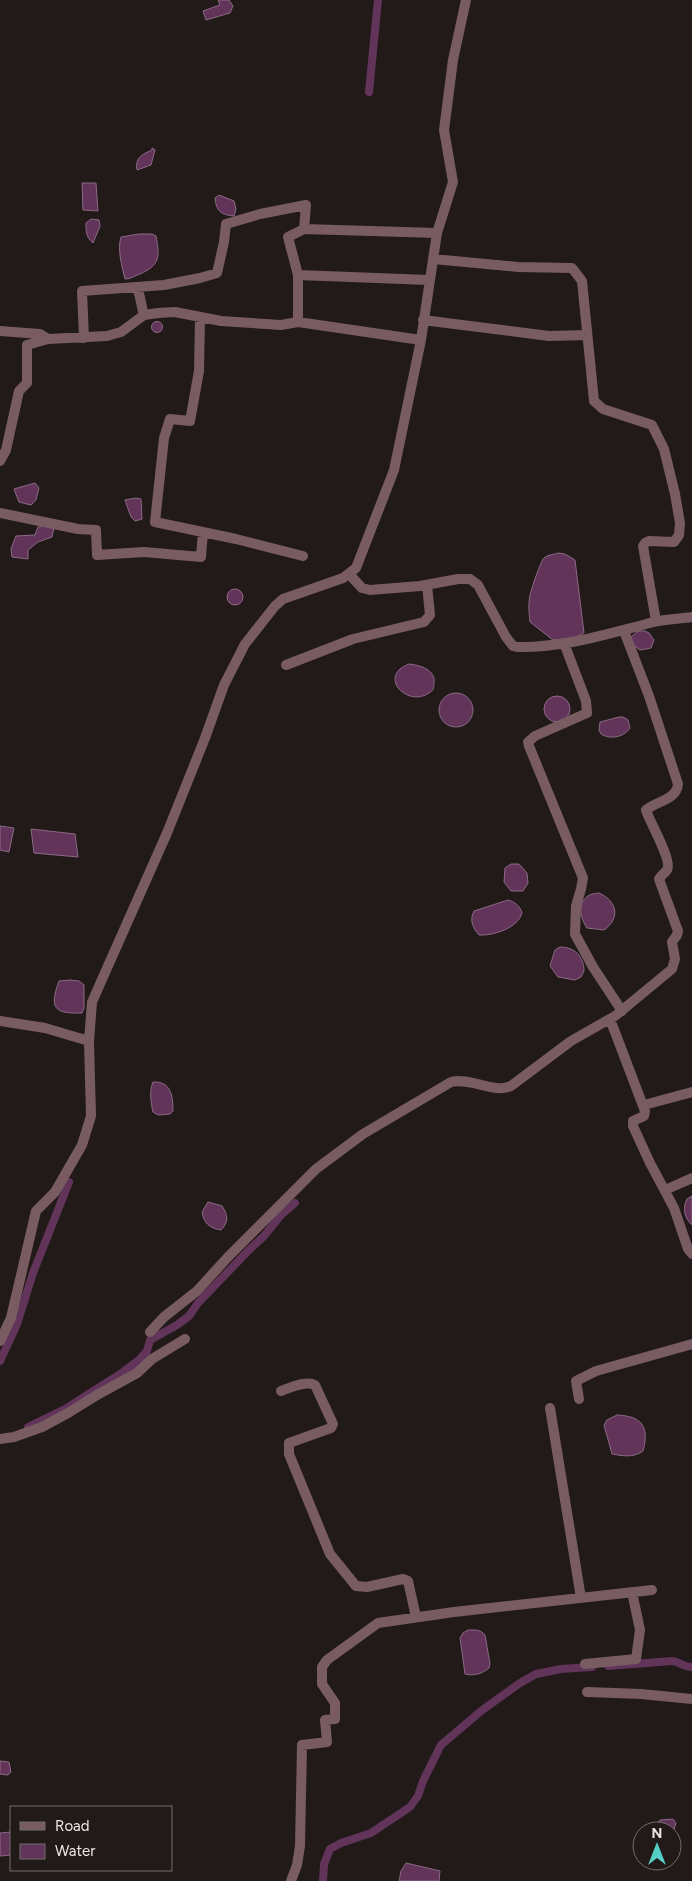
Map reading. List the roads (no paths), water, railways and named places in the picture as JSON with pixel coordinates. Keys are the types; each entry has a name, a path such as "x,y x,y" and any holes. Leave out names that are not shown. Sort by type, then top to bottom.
{"street":[{"path":"0,1341 10,1318 36,1211 55,1192 82,1144 91,1116 89,1041 92,1002 167,833 224,685 245,644 267,615 284,599 352,577 359,564 369,531 394,470 421,340 437,233 453,182 444,130 453,60 466,0"},
{"path":"84,338 82,291 164,285 217,273 226,224 260,214 306,205 304,229"},
{"path":"298,322 298,275 288,237 304,229 437,233"},
{"path":"433,259 518,267 572,268 582,281 594,402 603,409 652,425 664,448 675,494 680,523 679,535 674,542 649,541 643,546 656,621"},
{"path":"298,275 429,280"},
{"path":"137,288 141,297 144,315"},
{"path":"0,461 6,450 19,391 27,383 27,345 48,339 107,336 121,332 144,315 175,312 220,321 281,325 298,322 421,340"},
{"path":"200,318 200,371 190,421 170,419 164,438 155,522 303,556"},
{"path":"423,320 549,336 587,335"},
{"path":"0,331 40,334 48,339"},
{"path":"0,513 78,529 96,530 97,555 144,552 201,557 203,532"},
{"path":"352,577 362,588 370,590 470,579 478,585 506,637 513,646 518,647 564,643 624,631 656,621 692,616"},
{"path":"286,665 353,639 424,622 430,615 427,585"},
{"path":"150,1332 164,1317 197,1291 227,1258 316,1169 363,1134 451,1082 463,1081 501,1088 511,1086 571,1041 622,1011 672,969 675,959 672,942 678,933 659,881 660,876 668,867 666,856 646,810 673,795 678,789 678,784 649,696 624,631"},
{"path":"564,643 586,701 587,713 535,736 528,742 583,878 576,906 575,934 593,967 622,1011"},
{"path":"610,1019 644,1105 644,1116 632,1124 692,1254"},
{"path":"0,1021 45,1028 89,1041"},
{"path":"644,1105 692,1092"},
{"path":"664,1190 692,1178"},
{"path":"0,1439 14,1437 42,1427 68,1414 97,1395 137,1373 152,1359 185,1339"},
{"path":"579,1399 576,1381 583,1376 692,1344"},
{"path":"281,1391 306,1383 315,1384 333,1424 331,1428 289,1443 288,1446 289,1454 330,1554 356,1586 367,1587 403,1579 408,1581 416,1617"},
{"path":"550,1408 581,1598"},
{"path":"291,1881 297,1865 300,1846 302,1745 327,1742 325,1720 335,1719 335,1702 322,1684 322,1667 328,1660 378,1622 652,1590"},
{"path":"585,1664 636,1660 640,1630 632,1592"},
{"path":"587,1692 641,1694 692,1700"}],"water":[{"path":"218,0 229,0 233,6 230,13 206,20 203,11 220,5"},
{"path":"152,148 155,150 151,165 137,170 138,160 142,155 152,150"},
{"path":"82,183 96,183 98,211 83,210"},
{"path":"219,195 234,201 236,209 234,216 220,212 215,198"},
{"path":"91,219 99,220 100,226 93,243 86,229 86,223"},
{"path":"152,234 156,236 157,260 147,271 125,279 120,253 121,237"},
{"path":"157,321 163,327 157,333 151,327"},
{"path":"35,483 39,488 36,500 31,505 19,502 14,489"},
{"path":"141,499 142,519 135,521 131,517 125,500"},
{"path":"38,527 54,528 52,537 38,542 28,550 28,559 12,557 11,549 16,536 35,535"},
{"path":"559,553 575,560 584,633 574,638 553,640 530,622 529,602 532,587 544,558"},
{"path":"235,589 241,591 243,597 241,603 235,605 229,603 227,597 229,591"},
{"path":"638,631 649,633 654,640 651,648 640,650 633,645 631,637"},
{"path":"409,664 426,669 434,678 432,690 421,697 405,694 395,682 400,669"},
{"path":"456,693 463,694 468,698 472,703 472,717 468,722 463,726 456,727 449,726 444,722 440,717 439,710 440,703 444,698 449,694"},
{"path":"557,696 566,700 570,709 566,718 557,722 548,718 544,709 548,700"},
{"path":"619,717 628,720 630,728 624,734 609,737 601,734 599,730 600,722"},
{"path":"0,826 14,828 9,852 0,850"},
{"path":"31,829 75,834 78,857 34,853"},
{"path":"511,864 519,864 527,873 528,883 523,891 511,891 504,882 505,868"},
{"path":"599,893 610,900 615,910 613,920 604,930 587,928 581,911 581,905 587,897"},
{"path":"508,900 515,903 522,913 516,923 498,932 479,935 472,924 474,911"},
{"path":"565,947 578,954 584,966 581,977 575,980 558,977 550,966 555,950"},
{"path":"59,981 79,981 84,985 84,1008 82,1013 65,1012 56,1008 54,1003"},
{"path":"153,1082 164,1084 170,1090 173,1111 170,1114 158,1115 153,1112 151,1093"},
{"path":"692,1196 692,1225 686,1217 685,1202"},
{"path":"208,1202 222,1206 225,1212 227,1218 221,1230 213,1228 204,1219 202,1212"},
{"path":"617,1415 638,1420 642,1424 645,1435 643,1451 632,1456 612,1454 604,1425 607,1420"},
{"path":"468,1630 479,1631 485,1635 490,1664 489,1668 484,1672 472,1675 465,1674 460,1638"},
{"path":"0,1761 9,1762 11,1772 8,1775 0,1774"},
{"path":"673,1819 674,1821 659,1821"},
{"path":"10,1832 10,1855 0,1856 0,1833"},
{"path":"406,1863 440,1871 439,1881 399,1881 401,1871"}],"waterway":[{"path":"369,92 378,0"},
{"path":"0,1361 17,1324 33,1273 69,1182"},
{"path":"28,1427 65,1409 139,1360 147,1351 150,1340 189,1316 198,1303 264,1236 281,1215 295,1203"},
{"path":"608,1666 672,1661 692,1667"},
{"path":"323,1881 324,1864 330,1849 341,1843 371,1833 410,1807 418,1796 423,1781 441,1745 481,1711 536,1674 561,1669 592,1667"}]}
